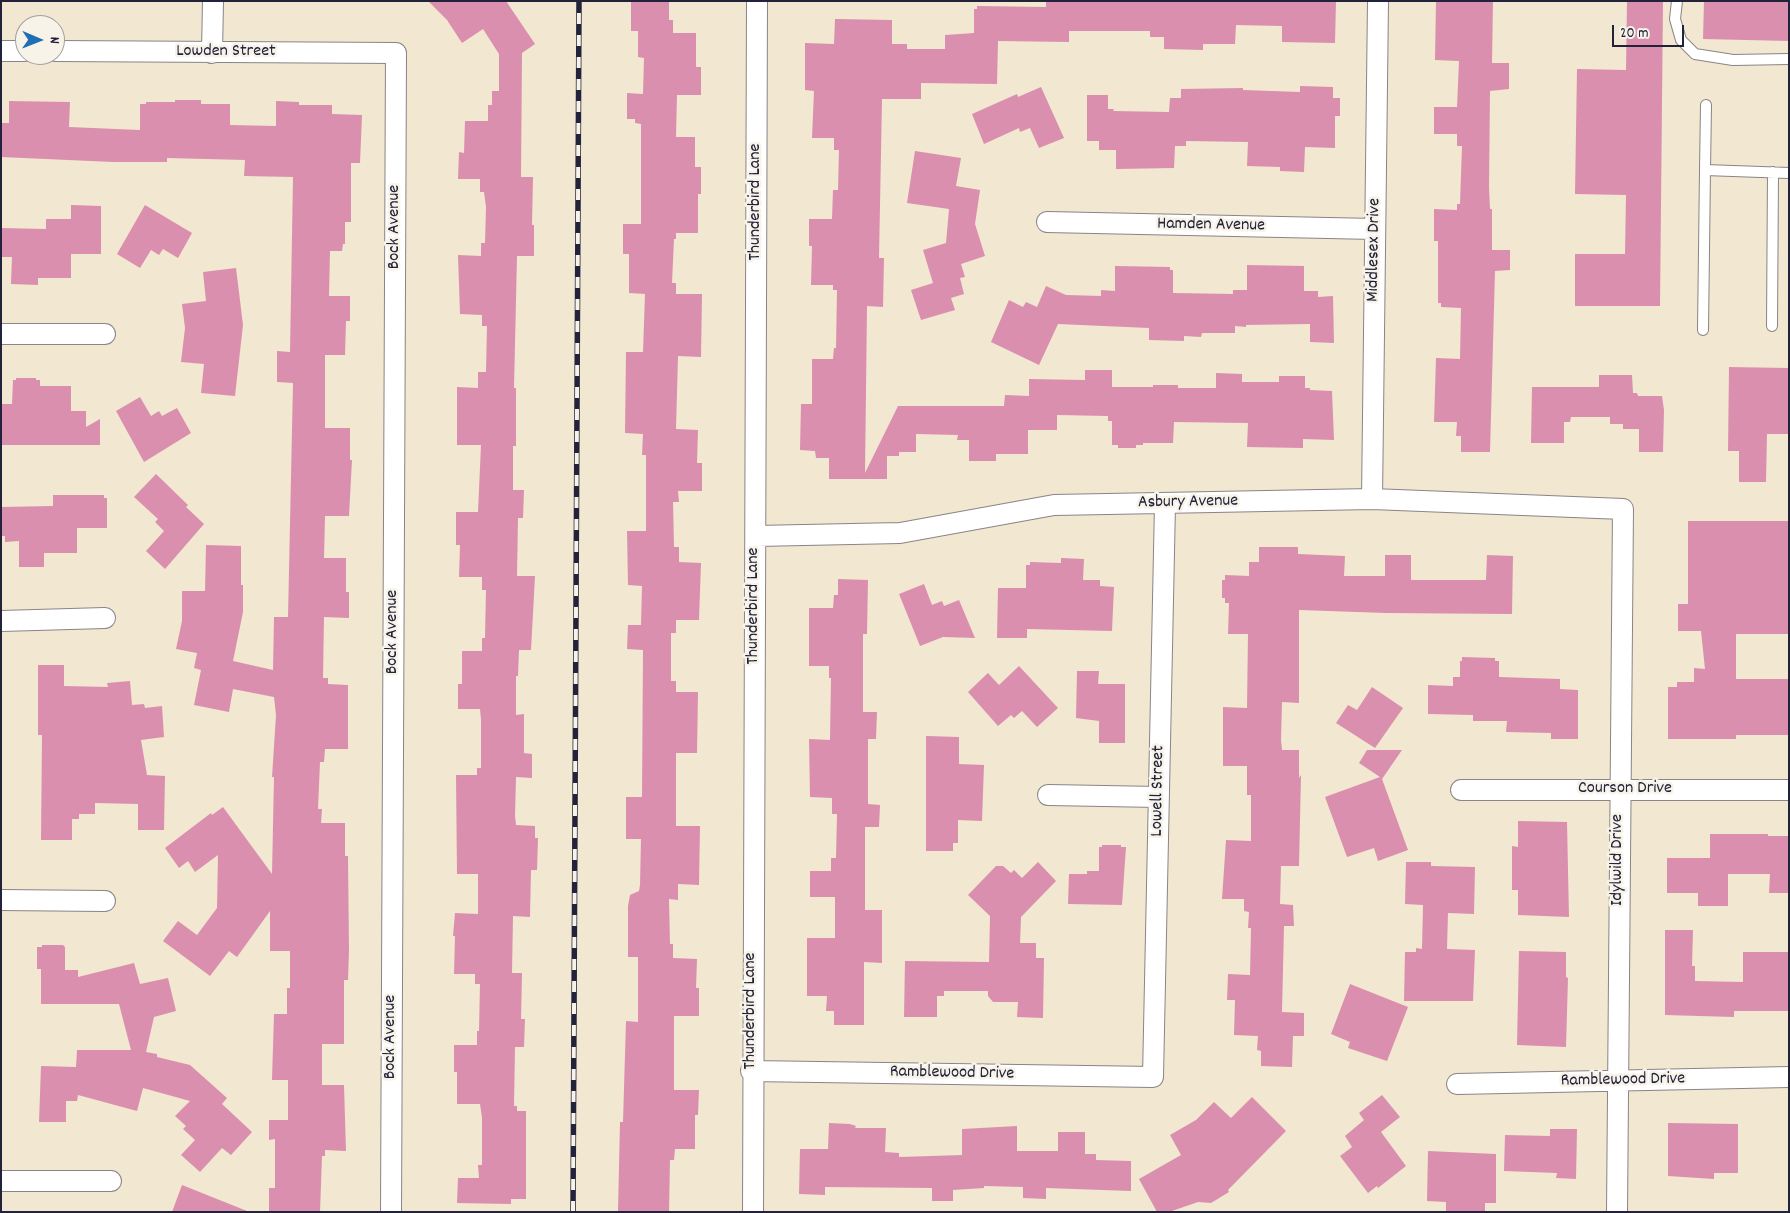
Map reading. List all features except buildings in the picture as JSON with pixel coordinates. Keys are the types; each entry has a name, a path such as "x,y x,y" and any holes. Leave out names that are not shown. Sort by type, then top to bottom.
{"street":[{"path":"212,53 213,1"},
{"name":"Thunderbird Lane","path":"752,1212 751,1071 756,536 757,1"},
{"name":"Middlesex Drive","path":"1372,499 1378,1"},
{"path":"1,50 15,51"},
{"name":"Lowden Street","path":"65,51 396,53"},
{"name":"Bock Avenue","path":"391,1212 396,53"},
{"name":"Hamden Avenue","path":"1047,222 1375,229"},
{"path":"1,334 105,334"},
{"name":"Asbury Avenue","path":"756,536 900,534 1054,505 1372,499 1622,509"},
{"name":"Lowell Street","path":"1153,1077 1165,504"},
{"name":"Idylwild Drive","path":"1617,1212 1622,509"},
{"path":"1,621 105,618"},
{"name":"Courson Drive","path":"1460,790 1789,790"},
{"path":"1048,795 1159,797"},
{"path":"1,900 104,901"},
{"name":"Ramblewood Drive","path":"751,1071 1153,1077"},
{"name":"Ramblewood Drive","path":"1457,1084 1789,1078"},
{"path":"1,1182 111,1181"}],"lane":[{"path":"1677,1 1676,20 1681,40 1695,54 1733,60 1789,59"},
{"path":"1703,330 1706,105"},
{"path":"1705,170 1789,173"},
{"path":"1772,326 1773,172"}],"railway":[{"path":"573,1212 579,1"}]}
